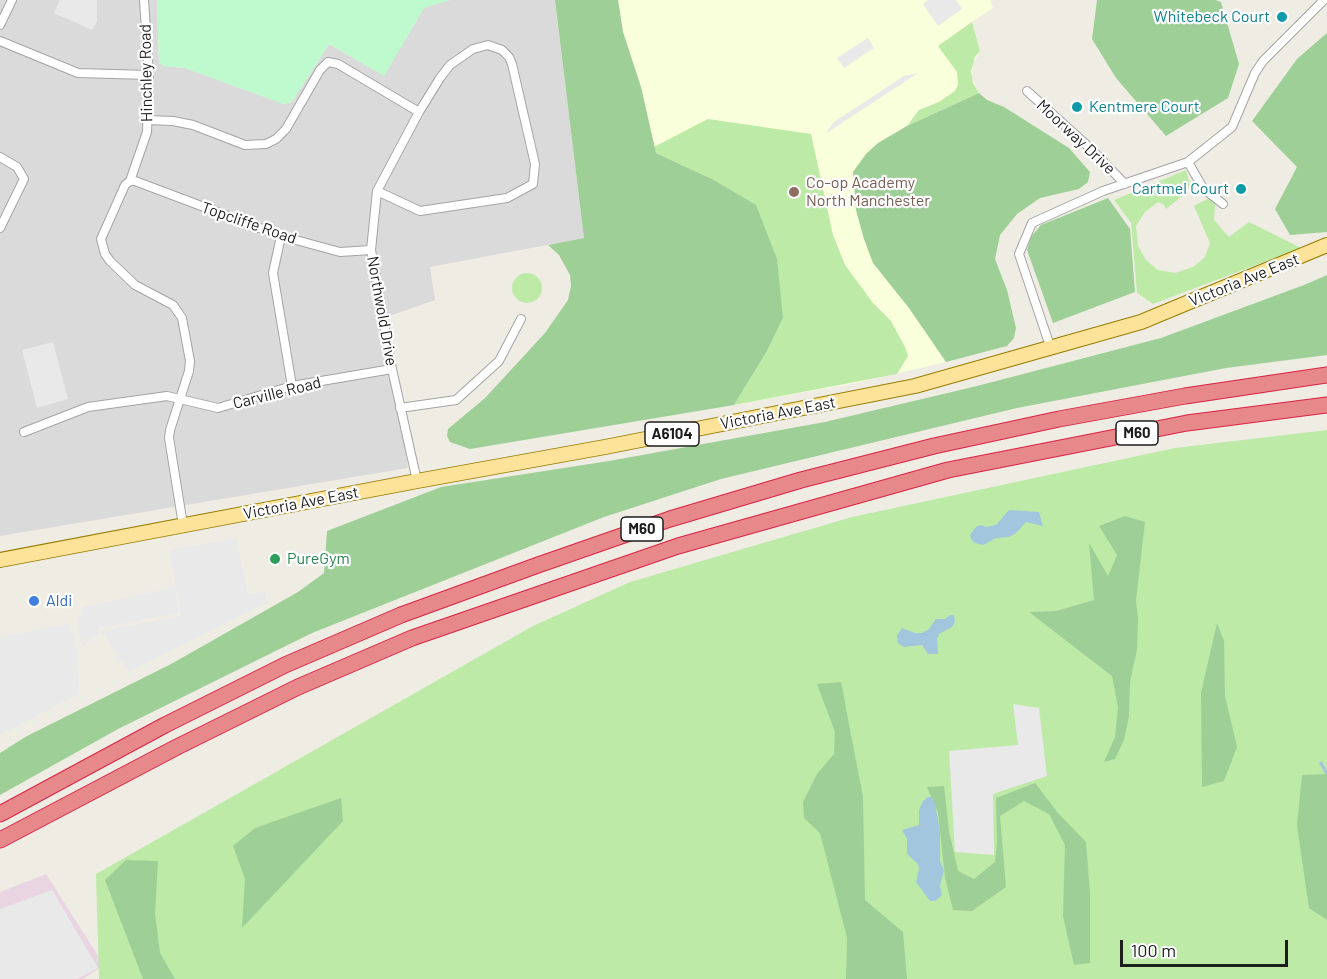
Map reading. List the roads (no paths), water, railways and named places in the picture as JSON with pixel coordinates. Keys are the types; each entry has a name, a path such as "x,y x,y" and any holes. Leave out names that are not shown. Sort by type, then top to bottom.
{"highway":[{"name":"M60","path":"0,814 165,725 285,665 401,615 670,519 801,480 945,444 1128,407 1327,375"},
{"name":"M60","path":"0,840 177,747 298,687 412,638 678,546 948,470 1186,423 1327,405"}],"main road":[{"name":"Victoria Ave East","path":"0,560 605,447 915,386 1141,322 1327,245"}],"street":[{"path":"0,25 12,0"},
{"name":"Hinchley Road","path":"144,0 149,75 147,132 130,181 125,185 101,239 102,247 110,261 135,285 166,301 178,311 182,318 190,361 189,371 169,438 183,525"},
{"name":"Moorway Drive","path":"1051,349 1019,254 1032,223 1103,191 1188,162 1232,127 1250,83 1263,61 1324,0"},
{"path":"0,41 78,74 149,75"},
{"name":"Northwold Drive","path":"377,191 420,211 507,198 533,184 535,164 512,64 502,50 488,45 473,49 462,55 440,78 377,191 371,250 392,369 417,481"},
{"path":"148,120 193,125 246,145 266,144 276,139 286,129 320,70 328,62 338,64 419,112"},
{"name":"Moorway Drive","path":"1027,91 1091,149 1125,184"},
{"path":"0,158 17,167 24,179 0,228"},
{"path":"1188,162 1203,188 1223,204"},
{"name":"Topcliffe Road","path":"130,181 281,236 340,252 371,250"},
{"path":"281,236 273,273 292,386"},
{"path":"400,408 456,400 500,361 521,319"},
{"name":"Carville Road","path":"24,432 88,407 167,396 218,408 292,386 392,369"}],"water":[{"path":"1009,510 1039,512 1043,526 1026,522 1015,534 996,538 983,545 971,539 970,535 976,527 996,525"},
{"path":"954,615 955,622 952,627 939,634 938,654 928,654 922,645 904,647 898,643 897,636 902,628 922,633 929,629 936,619 945,619"},
{"path":"932,797 935,804 940,831 940,861 944,870 940,886 942,895 935,901 930,901 916,882 918,864 907,854 907,839 902,830 919,825 919,810 923,801"}],"waterway":[{"path":"1321,763 1327,774"}],"place":[{"name":"Whitebeck Court","path":"1282,17"},
{"name":"Kentmere Court","path":"1077,107"},
{"name":"Cartmel Court","path":"1241,189"},
{"name":"Co-op Academy North Manchester","path":"794,192"},
{"name":"PureGym","path":"275,559"},
{"name":"Aldi","path":"34,601"}]}
